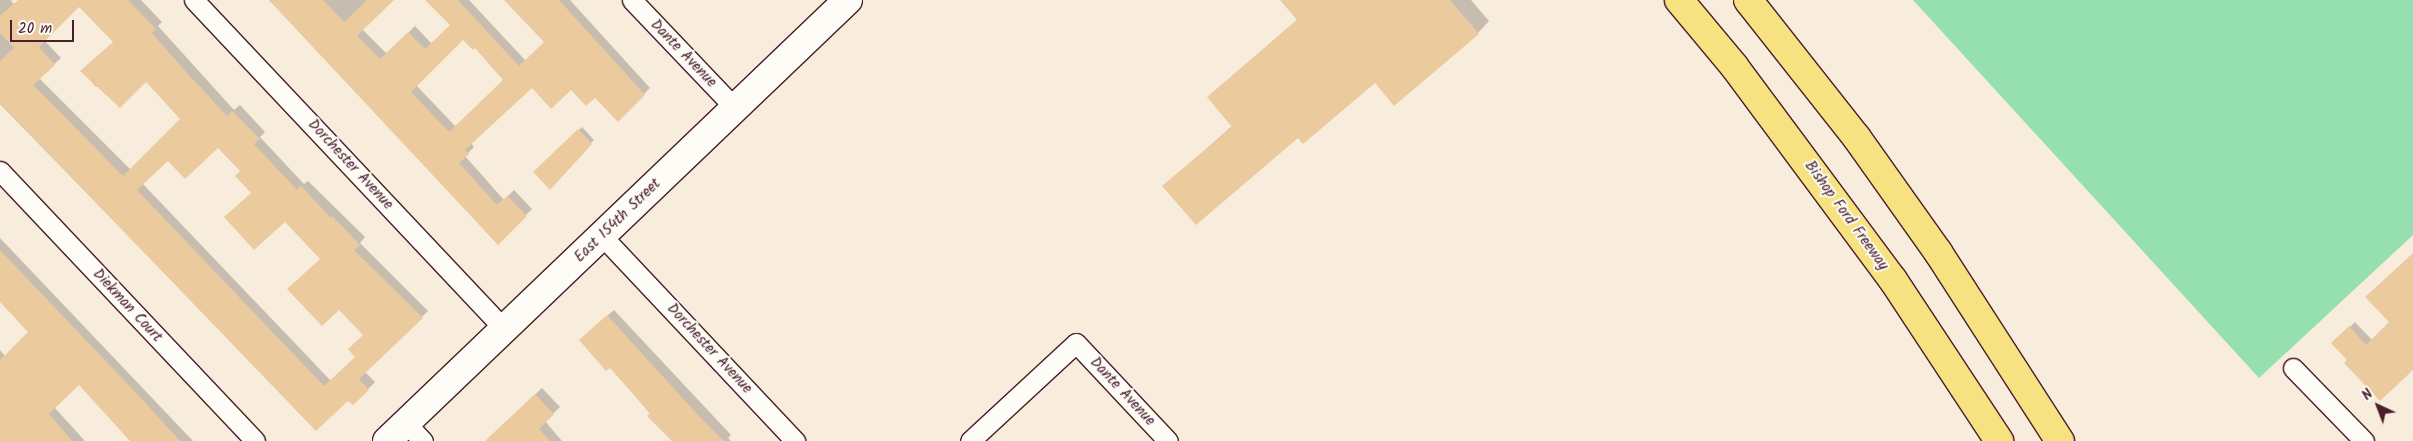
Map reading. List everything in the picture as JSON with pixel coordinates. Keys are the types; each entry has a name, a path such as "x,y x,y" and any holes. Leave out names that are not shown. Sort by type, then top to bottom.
{"highway":[{"name":"Bishop Ford Freeway","path":"1679,0 1740,74 1893,280 1999,441"},
{"path":"1748,0 1857,138 1938,252 2060,441"}],"street":[{"name":"Dorchester Avenue","path":"194,0 505,330"},
{"name":"East 154th Street","path":"405,435 505,330 848,0"},
{"name":"Dante Avenue","path":"642,3 735,108"},
{"name":"Diekman Court","path":"0,171 255,441"},
{"name":"Dorchester Avenue","path":"602,236 795,441"},
{"name":"Dante Avenue","path":"970,441 1076,343 1168,441"},
{"path":"2293,368 2364,441"}],"green space":[{"path":"1913,0 2413,0 2413,235 2259,378"}],"building":[{"path":"18,0 128,0 156,29 152,33 187,73 227,116 232,111 260,139 254,144 297,190 301,186 331,218 332,216 360,245 354,250 423,318 359,379 369,390 353,405 348,401 316,431 0,103 0,61 14,48 0,33 0,16","holes":["79,7 113,42 80,71 120,108 146,82 180,119 123,176 33,85 55,65 39,47","218,148 240,171 235,176 251,193 224,217 254,250 285,222 320,259 287,289 322,326 339,310 363,335 348,349 355,357 324,386 137,190 168,161 185,179"]},
{"path":"269,0 323,0 344,22 367,0 394,0 357,36 380,59 408,32 425,49 450,25 425,0 458,0 519,66 544,42 504,0 559,0 645,95 618,122 595,98 586,106 571,90 551,109 532,88 465,150 469,154 459,163 497,205 507,196 527,216 498,245","holes":["463,40 473,50 475,48 503,80 449,132 411,92"]},
{"path":"1280,0 1450,0 1479,34 1394,106 1375,83 1303,144 1298,138 1196,225 1162,186 1232,127 1207,97 1297,20"},
{"path":"578,129 592,144 550,190 533,172"},
{"path":"0,250 180,441 130,441 79,385 49,414 72,441 0,441 0,360 28,332 0,302"},
{"path":"2413,253 2413,370 2380,401 2344,363 2347,360 2331,343 2349,326 2366,345 2389,322 2365,297"},
{"path":"607,315 724,441 672,441 647,416 650,413 610,368 606,371 579,340"},
{"path":"535,394 554,414 539,429 550,441 485,441"}]}
